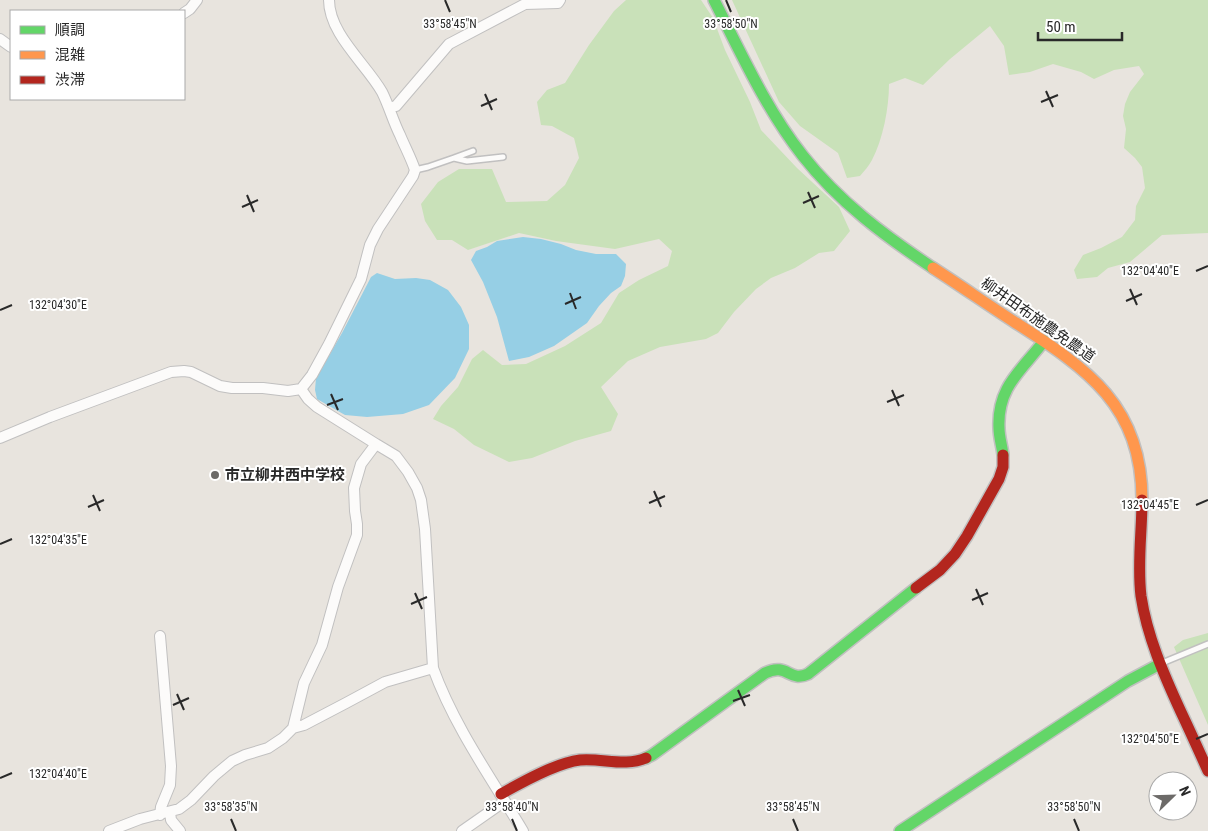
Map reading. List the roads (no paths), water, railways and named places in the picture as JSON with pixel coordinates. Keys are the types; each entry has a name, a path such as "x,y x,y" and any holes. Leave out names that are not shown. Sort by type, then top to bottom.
{"street":[{"path":"185,13 197,0"},
{"path":"0,438 50,417 171,372 184,370 220,386 232,388 263,388 288,391 301,389 312,375 330,344 361,279 370,245 378,229 415,170 389,108 372,76 343,39 332,19 329,0"},
{"path":"389,108 396,106 450,44 517,3 558,3 560,0"},
{"name":"柳井田布施農免農道","path":"714,0 757,84 783,128 800,152 840,196 878,229 1044,341 1089,374 1119,410 1129,430 1137,455 1141,478 1141,594 1147,626 1160,664 1208,771"},
{"path":"462,831 517,785 566,763 582,760 628,763 640,761 652,755 752,681 766,673 777,669 798,678 803,677 939,571 956,552 977,521 999,480 1003,466 1003,449 999,429 1002,398 1023,364 1036,352 1044,341"},
{"path":"301,389 317,407 396,456 417,488 421,500 425,529 433,668 452,711 523,831"},
{"path":"293,728 304,683 322,645 338,587 357,535 354,488 361,464 376,444"},
{"path":"160,636 171,766 170,785 161,807 180,831"},
{"path":"900,831 1128,681 1160,664"},
{"path":"109,831 178,809 191,800 214,776 232,761 245,754 268,748 283,738 293,728 304,725 346,704 385,682 433,668"}],"lane":[{"path":"415,170 473,151"},
{"path":"454,158 467,161 504,157"},
{"path":"1160,664 1208,644"}],"water":[{"path":"523,237 541,239 596,254 616,254 626,264 625,276 621,286 611,293 599,306 587,323 554,346 529,357 509,361 497,317 483,282 471,260 476,251 497,241"},
{"path":"377,273 395,279 416,278 430,280 448,290 461,307 469,325 469,349 455,378 429,405 403,414 367,417 345,415 317,399 315,390 316,378 371,277"}],"place":[{"name":"市立柳井西中学校","path":"215,475"}]}
